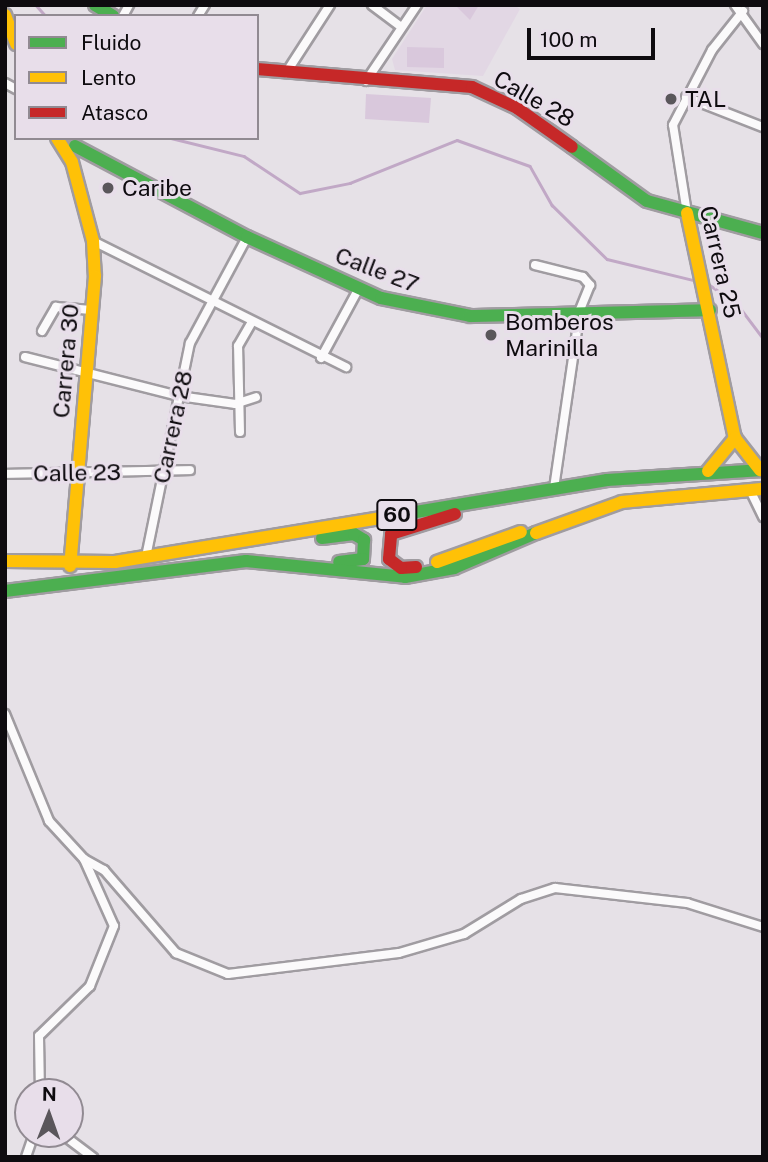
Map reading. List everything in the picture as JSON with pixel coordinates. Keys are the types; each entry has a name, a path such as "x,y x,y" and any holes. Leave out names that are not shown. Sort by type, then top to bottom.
{"main road":[{"path":"5,15 14,39"},
{"name":"Calle 28","path":"259,69 487,92 643,199 763,233"},
{"name":"Carrera 30","path":"60,140 72,162 93,241 80,474 70,566"},
{"name":"Carrera 30","path":"72,162 76,142"},
{"name":"Calle 27","path":"76,142 247,237 359,288 470,316 580,310 710,310"},
{"name":"Carrera 25","path":"687,213 710,310 735,438 761,470"},
{"path":"708,471 735,438"},
{"name":"60","path":"5,561 70,566 146,557 554,488 708,471 761,470"},
{"path":"257,562 405,577 454,568 529,533 622,502 747,488 763,489"},
{"path":"482,500 394,531 387,541 389,559 401,568 427,565 513,531 529,533"},
{"path":"5,591 53,589 257,562 350,563 363,559 367,546 354,534 268,544 239,540"}],"street":[{"path":"286,73 330,5"},
{"path":"372,5 401,27"},
{"path":"366,80 417,5"},
{"path":"739,8 763,44"},
{"name":"Carrera 25","path":"687,213 671,141 686,97 739,8"},
{"path":"686,97 763,127"},
{"name":"Carrera 28","path":"146,557 191,343 211,299 247,237"},
{"path":"93,241 211,299 321,358 346,368"},
{"path":"535,265 588,280 580,310 554,488"},
{"path":"321,358 359,288"},
{"path":"42,331 56,307 91,310"},
{"path":"240,432 235,404 238,346 252,322"},
{"path":"25,358 179,396 235,404 256,397"},
{"name":"Calle 23","path":"5,474 190,470"},
{"path":"747,488 763,517"},
{"path":"5,597 53,589"},
{"path":"5,714 49,821 84,859 114,926 112,943 90,986 39,1036 40,1078"},
{"path":"84,859 104,870 176,953 228,974 399,953 464,934 521,899 555,888 687,903 763,927"}],"shaded area":[{"path":"427,5 514,5 520,9 483,76 395,70 392,59"},
{"path":"455,5 479,5 470,20"},
{"path":"407,47 444,48 444,68 407,67"},
{"path":"366,94 431,98 429,123 365,119"}],"waterway":[{"path":"36,5 44,14"},
{"path":"179,140 244,156 300,193 350,183 457,140 530,166 552,205 607,259 697,281"},
{"path":"707,283 738,305 763,338"}],"traffic: fast":[{"path":"95,5 110,14"},
{"path":"75,146 247,237 381,298 470,316 710,310"},
{"path":"572,147 647,201 763,233"},
{"path":"404,514 607,480 763,470"},
{"path":"5,591 246,561 405,577 454,568 536,533"},
{"path":"322,538 354,534 364,540 363,559 339,562"}],"traffic: slow":[{"path":"5,15 14,39"},
{"path":"58,140 72,162 93,241 95,276 70,566"},
{"path":"687,213 735,438 760,470"},
{"path":"708,471 735,438"},
{"path":"536,533 622,502 763,489"},
{"path":"5,561 115,562 404,514"},
{"path":"437,562 521,532"}],"traffic: jam":[{"path":"259,69 472,87 517,108 572,147"},
{"path":"416,567 401,568 389,559 391,534 455,514"}],"place":[{"name":"TAL","path":"671,99"},
{"name":"Caribe","path":"108,188"},
{"name":"Bomberos Marinilla","path":"491,335"}]}
